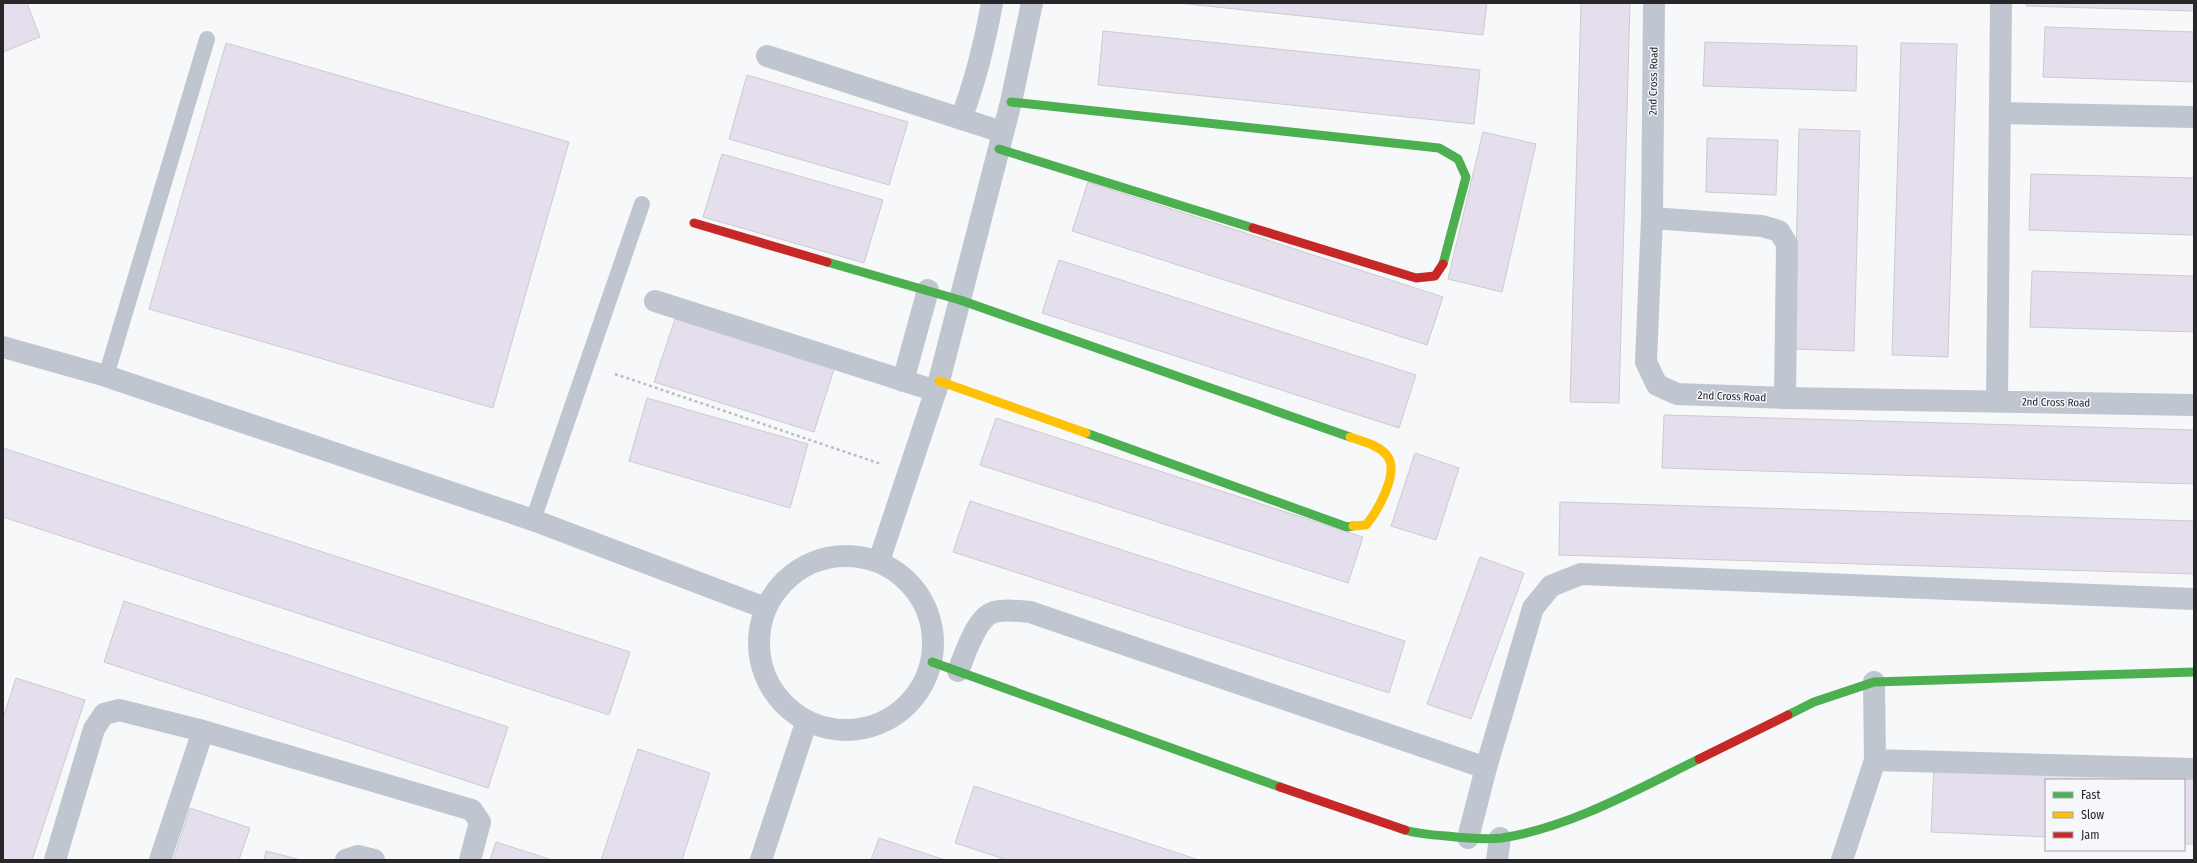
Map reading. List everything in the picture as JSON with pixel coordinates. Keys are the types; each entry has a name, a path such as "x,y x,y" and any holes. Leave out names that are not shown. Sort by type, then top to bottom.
{"street":[{"path":"961,119 969,98 982,50 992,3"},
{"path":"879,561 904,491 938,386 1011,102 1032,3"},
{"name":"2nd Cross Road","path":"1654,3 1652,218 1646,362 1657,385 1677,394 1785,398 2194,405"},
{"path":"1997,401 2001,3"},
{"path":"766,56 961,119 1000,140 1416,278 1435,276 1444,263 1466,176 1458,159 1438,148 1011,102"},
{"path":"2000,113 2194,117"},
{"path":"1652,218 1762,226 1779,231 1787,244 1785,398"},
{"path":"655,301 903,381 938,386 1347,527 1366,525 1376,515 1391,474 1388,458 1375,446 960,300 694,223"},
{"path":"903,381 928,290"},
{"path":"3,347 106,376 533,520 765,608"},
{"path":"845,554 879,561 905,576 925,602 934,631 932,662 920,690 895,714 864,728 826,730 806,723 777,701 768,681 760,653 765,608 782,582 815,560 845,554"},
{"path":"1468,838 1486,768 1533,608 1551,586 1581,574 2194,599"},
{"path":"958,671 980,620 992,612 1006,610 1030,612 1486,768"},
{"path":"932,662 1365,817 1414,833 1468,838 1500,838 1539,830 1617,799 1814,702 1874,682 2194,672"},
{"path":"1842,860 1875,760 1874,682"},
{"path":"55,860 94,729 104,714 119,710 203,731 472,810 480,822 470,860"},
{"path":"761,860 806,723"},
{"path":"160,860 203,731"},
{"path":"1875,760 2194,769"},
{"path":"1497,860 1500,838"},
{"path":"346,860 358,856 374,860"}],"lane":[{"path":"106,376 206,39"},
{"path":"533,520 642,204"}],"path":[{"path":"615,374 881,464 894,485 904,491"}],"building":[{"path":"3,3 27,3 40,37 3,52"},
{"path":"1178,3 1487,3 1483,35"},
{"path":"1581,3 1630,3 1619,403 1570,402"},
{"path":"2026,3 2194,3 2194,11 2026,6"},
{"path":"2045,27 2194,32 2194,82 2043,77"},
{"path":"1103,31 1480,70 1474,124 1098,85"},
{"path":"1705,42 1857,46 1856,91 1703,86"},
{"path":"226,43 569,142 493,408 149,309"},
{"path":"1901,43 1957,44 1948,357 1892,355"},
{"path":"747,75 908,122 889,185 729,139"},
{"path":"1799,129 1860,131 1854,351 1794,349"},
{"path":"1483,132 1536,144 1502,292 1448,279"},
{"path":"1707,138 1778,140 1776,195 1706,192"},
{"path":"722,154 883,200 864,263 703,217"},
{"path":"2031,174 2194,178 2194,235 2029,230"},
{"path":"1088,182 1443,297 1427,345 1072,231"},
{"path":"1059,260 1416,375 1399,428 1042,313"},
{"path":"2032,271 2194,276 2194,332 2030,327"},
{"path":"675,319 834,369 814,432 654,382"},
{"path":"647,398 808,444 790,508 629,461"},
{"path":"1664,415 2194,430 2194,484 1662,468"},
{"path":"996,418 1363,537 1348,583 980,465"},
{"path":"3,448 630,652 609,715 3,517"},
{"path":"1415,453 1459,468 1436,540 1391,526"},
{"path":"970,501 1405,641 1389,693 953,552"},
{"path":"1560,502 2194,521 2194,574 1559,555"},
{"path":"1480,557 1524,573 1471,719 1427,704"},
{"path":"124,601 508,727 488,788 104,662"},
{"path":"16,678 85,700 32,860 3,860 3,718"},
{"path":"638,749 710,773 682,860 601,860"},
{"path":"1934,766 2194,778 2194,844 2185,844 2185,779 2045,779 2045,837 1931,832"},
{"path":"974,786 1199,860 1007,860 955,843"},
{"path":"190,808 250,828 239,860 173,860"},
{"path":"879,838 945,860 871,860"},
{"path":"496,842 552,860 490,860"},
{"path":"266,851 301,860 264,860"}],"traffic: fast":[{"path":"1011,102 1439,148 1458,159 1466,177 1443,264"},
{"path":"999,149 1253,228"},
{"path":"827,262 960,300 1350,437"},
{"path":"1086,433 1347,527 1353,526"},
{"path":"932,662 1280,787"},
{"path":"1788,715 1814,702 1874,682 2194,672"},
{"path":"1405,830 1426,834 1481,839 1495,839 1528,833 1603,806 1699,759"}],"traffic: slow":[{"path":"939,381 1086,433"},
{"path":"1350,437 1371,444 1381,450 1388,457 1391,464 1389,483 1376,511 1366,525 1353,526"}],"traffic: jam":[{"path":"694,223 827,262"},
{"path":"1253,228 1416,278 1435,276 1443,264"},
{"path":"1699,759 1788,715"},
{"path":"1280,787 1405,830"}]}
